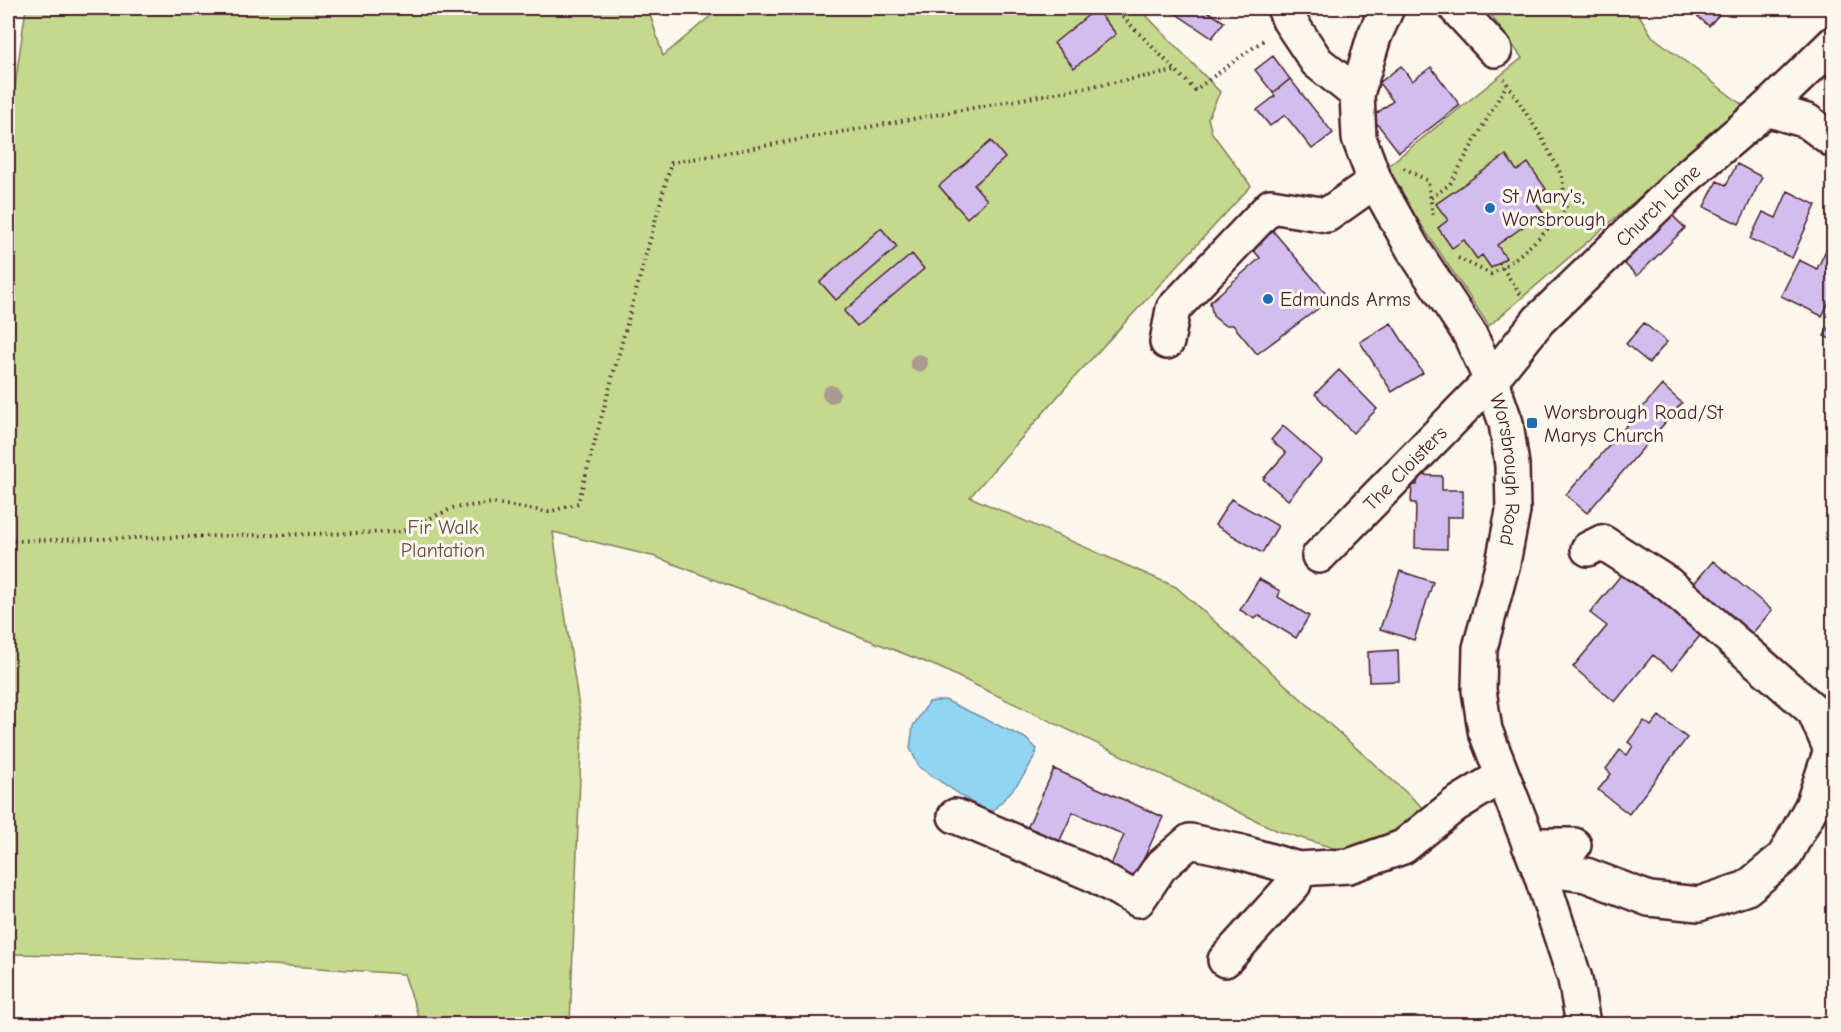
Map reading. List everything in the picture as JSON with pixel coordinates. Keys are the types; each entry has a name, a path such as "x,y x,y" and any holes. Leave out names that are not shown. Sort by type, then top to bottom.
{"street":[{"name":"Worsbrough Road","path":"1387,8 1374,37 1358,94 1359,138 1388,174 1413,249 1469,333 1491,380 1506,423 1512,465 1514,511 1503,564 1480,648 1479,690 1485,730 1534,857 1575,979 1583,1024"},
{"path":"1456,8 1498,63"},
{"path":"1287,14 1317,62 1358,94"},
{"name":"Church Lane","path":"1491,380 1539,320 1690,174 1766,109 1833,43"},
{"path":"1766,109 1808,121 1833,141"},
{"path":"1167,342 1173,309 1271,206 1328,216 1388,174"},
{"name":"The Cloisters","path":"1319,556 1491,380"},
{"path":"1534,857 1649,899 1699,904 1747,888 1784,857 1812,807 1831,750 1814,711 1668,584 1602,542 1588,549"},
{"path":"955,816 1092,874 1138,900 1160,867 1190,841 1298,868 1348,866 1403,847 1455,805 1502,776"},
{"path":"1534,857 1574,844"},
{"path":"1225,960 1294,884 1298,868"}],"path":[{"path":"1114,8 1195,90 1287,14"},
{"path":"1454,254 1491,274 1503,268 1543,234 1566,209 1562,176 1542,138 1507,84 1498,63"},
{"path":"8,541 400,532 453,508 493,503 549,512 578,503 671,163 1176,71"},
{"path":"1431,198 1450,184 1507,84"},
{"path":"1388,174 1428,181 1434,222"},
{"path":"1499,263 1539,320"}],"green space":[{"name":"Fir Walk Plantation","path":"26,8 648,8 663,56 720,8 1139,8 1220,92 1208,118 1212,133 1251,186 1072,380 970,497 1176,587 1429,813 1366,858 1278,831 938,667 656,557 553,532 582,728 570,1024 421,1024 404,974 206,961 8,954 8,135"},
{"path":"1486,8 1635,8 1652,36 1745,107 1489,326 1384,169 1522,58"}],"water":[{"path":"945,700 1025,738 1037,749 1023,776 989,814 919,767 910,748 913,726 929,702"}],"building":[{"path":"1178,8 1209,8 1207,11 1224,22 1212,38 1175,13"},
{"path":"1688,8 1725,8 1709,26"},
{"path":"1096,9 1116,34 1074,68 1054,43"},
{"path":"1273,56 1290,79 1273,93 1255,70"},
{"path":"1401,66 1412,81 1431,67 1460,105 1399,152 1372,117 1393,101 1379,83"},
{"path":"1290,79 1333,133 1312,149 1285,115 1270,126 1257,110 1275,96 1273,93"},
{"path":"991,141 1005,158 974,185 987,200 967,218 939,186"},
{"name":"St Mary's, Worsbrough","path":"1506,155 1517,171 1528,163 1546,189 1533,198 1543,213 1497,245 1506,258 1491,268 1482,255 1477,259 1464,240 1452,248 1438,228 1448,220 1436,204"},
{"path":"1737,164 1762,177 1739,224 1704,207 1717,181 1726,185"},
{"path":"1788,191 1816,205 1792,258 1750,239 1763,212 1776,218"},
{"path":"1670,213 1685,228 1637,276 1622,261"},
{"path":"1267,224 1331,299 1257,354 1233,325 1224,325 1213,316 1210,302 1260,258 1247,242"},
{"path":"881,228 897,247 836,300 820,282"},
{"path":"1828,246 1834,248 1834,293 1822,316 1781,296 1799,260 1817,269"},
{"path":"912,254 924,269 857,326 844,311"},
{"path":"1834,317 1834,341 1824,336"},
{"path":"1391,323 1423,373 1392,392 1360,342"},
{"path":"1644,323 1667,342 1649,363 1626,344"},
{"path":"1339,370 1377,409 1353,433 1315,394"},
{"path":"1662,385 1682,403 1587,513 1566,495"},
{"path":"1283,426 1322,460 1288,500 1263,479 1286,453 1271,440"},
{"path":"1417,475 1442,476 1442,490 1463,490 1463,517 1447,517 1447,549 1415,548 1416,503 1411,503 1412,485 1417,485"},
{"path":"1231,499 1278,526 1262,553 1215,525"},
{"path":"1713,561 1772,610 1745,642 1686,593"},
{"path":"1626,569 1703,632 1672,670 1653,655 1615,702 1573,667 1607,626 1590,613"},
{"path":"1400,571 1433,582 1414,640 1380,629"},
{"path":"1259,579 1280,591 1278,597 1309,616 1296,638 1258,615 1255,619 1240,610"},
{"path":"1398,650 1399,681 1369,682 1368,652"},
{"path":"1659,716 1687,738 1629,814 1598,790 1611,774 1606,769 1620,750 1627,755 1633,746 1628,742 1644,721 1651,726"},
{"path":"1054,769 1163,817 1134,880 1109,869 1124,835 1073,812 1055,851 1023,837"}],"place":[{"name":"St Mary's, Worsbrough","path":"1490,208"},
{"name":"Edmunds Arms","path":"1268,299"},
{"name":"Worsbrough Road/St Marys Church","path":"1532,423"}]}
